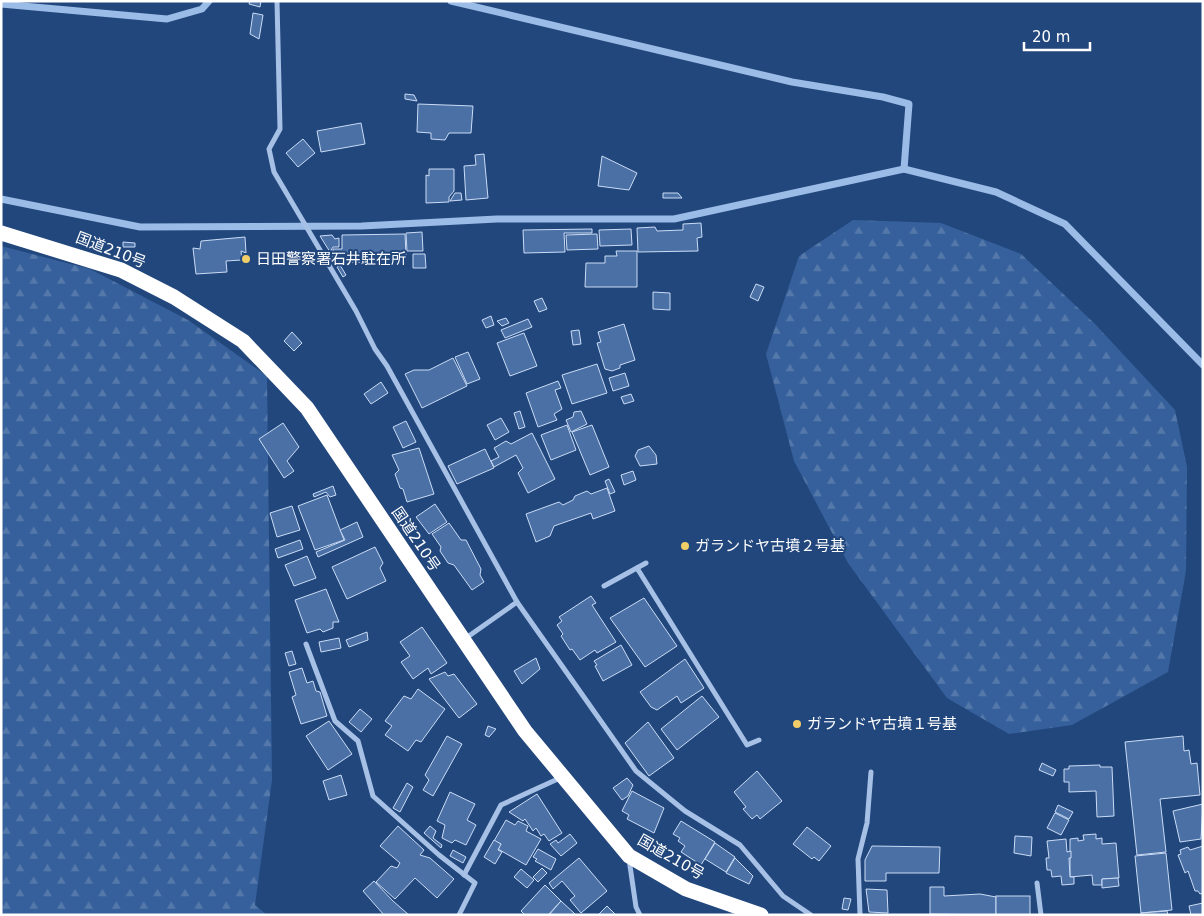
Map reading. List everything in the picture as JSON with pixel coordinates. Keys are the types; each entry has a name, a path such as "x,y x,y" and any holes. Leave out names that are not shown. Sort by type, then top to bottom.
{"highway":[{"name":"国道210号","path":"1,232 122,270 174,296 243,341 307,408 525,731 629,856 686,889 761,915"}],"street":[{"path":"278,1 280,129 269,149 274,172 392,374 517,602 636,771 685,811 740,846 784,896 811,915"},
{"path":"604,586 646,563"},
{"path":"637,568 747,745 758,740"},
{"path":"463,640 517,602"},
{"path":"306,644 335,720 358,741 373,796 475,883 459,915"},
{"path":"860,915 858,859 867,823 871,772"},
{"path":"464,875 501,805 562,776"},
{"path":"629,856 636,907 640,915"},
{"path":"1036,883 1041,915"}],"green space":[{"path":"853,220 941,223 1021,254 1094,323 1175,410 1187,467 1186,571 1168,672 1072,725 1009,734 947,698 848,563 794,461 766,354 799,256"},
{"path":"1,246 90,269 188,320 267,376 272,780 255,905 267,915 1,915"}],"building":[{"path":"250,1 261,1 260,7 249,4"},
{"path":"253,13 263,15 259,39 250,34"},
{"path":"405,94 414,95 417,101 405,99"},
{"path":"418,104 473,106 471,133 449,133 445,140 431,139 431,133 417,132"},
{"path":"361,123 365,144 321,152 317,131"},
{"path":"303,139 315,153 298,167 286,153"},
{"path":"484,154 488,198 466,200 464,166 476,165 475,155"},
{"path":"602,156 637,173 629,190 598,186"},
{"path":"429,169 454,169 454,191 449,197 449,202 426,203 426,175 429,176"},
{"path":"455,193 461,193 462,200 450,201"},
{"path":"663,193 678,193 682,198 663,198"},
{"path":"701,223 702,237 697,238 698,251 638,252 637,228 655,227 657,231 683,230 683,224"},
{"path":"592,229 592,233 564,233 565,252 524,253 523,230"},
{"path":"631,229 632,245 600,246 599,230"},
{"path":"422,232 423,251 407,251 406,233"},
{"path":"405,234 406,255 375,255 375,262 333,263 333,249 342,249 342,235"},
{"path":"597,234 598,249 567,250 566,235"},
{"path":"332,235 335,239 339,238 339,247 333,247 330,252 320,236"},
{"path":"245,237 246,253 241,251 242,260 226,261 227,272 196,274 193,248 200,249 201,241"},
{"path":"123,242 135,243 135,247 123,247"},
{"path":"616,251 637,251 637,287 585,287 586,263 605,263 605,256 617,256"},
{"path":"413,254 425,254 426,268 413,268"},
{"path":"340,265 346,275 343,277 337,267"},
{"path":"756,284 764,287 758,301 750,297"},
{"path":"653,292 670,293 670,310 653,309"},
{"path":"542,298 547,309 539,312 534,301"},
{"path":"491,316 494,325 486,328 482,320"},
{"path":"506,318 509,323 502,326 497,321"},
{"path":"528,319 532,327 505,338 501,330"},
{"path":"624,324 635,360 620,365 620,368 612,371 605,369 597,343 601,342 598,332"},
{"path":"579,330 581,344 573,345 571,331"},
{"path":"292,332 302,343 294,351 284,341"},
{"path":"524,333 537,366 510,376 497,343"},
{"path":"468,352 480,379 467,384 455,357"},
{"path":"453,358 467,386 422,408 405,374 414,370 429,370"},
{"path":"597,364 607,393 572,404 562,375"},
{"path":"625,373 629,386 613,391 609,378"},
{"path":"558,381 561,388 555,390 562,409 554,414 557,420 538,427 526,393"},
{"path":"381,382 388,393 371,404 364,394"},
{"path":"631,394 634,401 624,404 621,397"},
{"path":"520,411 525,427 519,429 514,413"},
{"path":"581,411 587,424 571,432 566,420 573,417 574,412"},
{"path":"501,418 509,432 495,440 487,425"},
{"path":"406,421 416,442 403,448 393,427"},
{"path":"283,423 299,447 287,461 294,471 284,478 259,439"},
{"path":"567,425 576,450 551,460 541,435"},
{"path":"592,425 609,467 590,475 572,432"},
{"path":"532,433 555,479 528,493 518,473 523,468 516,455 494,467 491,461 499,457 494,448 506,441 511,444"},
{"path":"649,446 656,455 657,464 640,466 635,456 638,450"},
{"path":"419,448 434,494 407,502 395,474 399,470 392,455"},
{"path":"485,449 494,468 457,484 448,466"},
{"path":"633,471 636,480 624,485 621,475"},
{"path":"609,479 615,492 610,494 605,481"},
{"path":"333,486 336,495 330,497 326,492 314,497 313,494"},
{"path":"607,488 615,511 593,519 591,513 554,526 550,536 536,542 526,514 559,502 563,505 573,500 575,496 587,491 591,494"},
{"path":"327,495 344,540 315,550 298,506"},
{"path":"435,504 447,522 429,534 416,517"},
{"path":"292,506 300,530 277,537 270,513"},
{"path":"357,522 363,537 318,557 316,552 345,540 340,530"},
{"path":"449,523 461,540 466,540 481,569 480,575 484,582 472,590 454,565 448,563 440,551 441,547 432,534"},
{"path":"300,540 303,549 278,558 275,549"},
{"path":"375,547 383,563 380,568 386,581 347,599 332,567"},
{"path":"307,556 316,578 294,586 285,565"},
{"path":"326,589 339,622 333,622 333,628 323,632 320,629 307,633 295,600"},
{"path":"591,596 596,603 592,605 616,642 597,653 595,650 580,660 572,649 570,650 561,636 563,634 557,625 562,621 559,617"},
{"path":"644,598 677,646 645,667 610,618"},
{"path":"422,627 447,663 431,674 428,668 413,679 401,662 410,656 400,642"},
{"path":"367,632 368,640 349,647 346,640"},
{"path":"339,638 341,648 321,652 319,642"},
{"path":"621,645 632,665 603,681 594,661"},
{"path":"292,651 296,664 289,666 285,653"},
{"path":"536,658 540,669 522,684 514,671"},
{"path":"685,659 704,688 681,703 677,696 657,710 651,707 640,692"},
{"path":"302,668 307,683 313,681 316,691 320,692 327,716 301,724 292,697 296,695 289,672"},
{"path":"445,672 448,676 454,674 477,704 459,718 429,679"},
{"path":"418,689 445,709 421,742 416,740 408,751 385,735 392,726 385,721 404,696 411,699"},
{"path":"702,696 719,717 677,750 661,729"},
{"path":"360,709 372,719 361,732 349,722"},
{"path":"329,721 352,754 328,770 306,736"},
{"path":"648,722 674,758 649,776 625,743"},
{"path":"488,726 496,729 489,737 485,735"},
{"path":"447,736 462,744 433,796 423,790 429,780 425,775"},
{"path":"1183,736 1184,751 1189,750 1191,764 1197,763 1200,795 1160,799 1166,852 1137,855 1125,742"},
{"path":"1042,763 1056,770 1053,776 1039,770"},
{"path":"1100,765 1100,767 1112,767 1114,816 1097,817 1096,791 1069,792 1069,782 1064,782 1064,769 1069,769 1069,766"},
{"path":"757,771 782,801 760,819 757,815 752,819 743,809 746,807 734,792"},
{"path":"341,775 347,795 329,800 323,781"},
{"path":"627,778 633,785 628,796 622,800 613,788"},
{"path":"407,783 413,787 400,812 393,808"},
{"path":"632,791 664,808 654,833 627,819 629,815 622,811"},
{"path":"450,792 475,804 467,820 476,825 466,845 455,840 452,843 442,838 445,825 437,821"},
{"path":"537,794 562,833 549,841 544,834 541,836 536,828 533,831 525,819 523,821 509,812"},
{"path":"1203,804 1201,839 1180,842 1173,811"},
{"path":"1058,805 1073,812 1069,819 1055,812"},
{"path":"1055,813 1069,820 1061,835 1047,828"},
{"path":"506,820 515,825 518,821 528,826 526,831 541,839 526,865 498,849 501,844 494,841"},
{"path":"681,821 715,842 701,865 681,852 685,846 678,841 680,838 673,834"},
{"path":"398,826 424,850 420,855 430,858 454,879 437,898 415,878 395,899 376,882 391,866 397,868 400,863 380,846"},
{"path":"430,826 436,831 433,838 442,845 441,848 424,833"},
{"path":"807,827 831,846 819,861 814,857 812,859 793,844"},
{"path":"570,834 577,843 561,856 550,844 556,840 558,843"},
{"path":"1096,834 1096,839 1102,838 1102,844 1116,843 1119,878 1102,879 1102,885 1093,885 1092,875 1070,877 1070,839 1078,838 1078,841 1084,840 1083,835"},
{"path":"1015,836 1032,837 1031,856 1014,853"},
{"path":"1066,839 1067,852 1071,851 1071,858 1069,858 1070,877 1074,877 1074,884 1062,885 1061,876 1052,877 1051,870 1047,870 1046,858 1049,858 1047,841"},
{"path":"494,840 501,844 498,850 502,852 495,864 484,857"},
{"path":"715,843 735,857 726,872 705,859"},
{"path":"872,846 940,847 939,873 886,873 886,881 865,881 865,860"},
{"path":"1203,846 1203,893 1200,894 1198,891 1195,891 1188,871 1185,873 1178,855 1181,854 1180,850 1188,847 1190,850"},
{"path":"538,849 556,859 551,870 535,861 537,859 533,857"},
{"path":"453,850 466,857 463,863 450,856"},
{"path":"1166,853 1172,910 1141,913 1135,856"},
{"path":"579,858 607,891 581,913 570,900 575,896 562,881 553,889 549,883"},
{"path":"735,858 753,876 749,884 726,873"},
{"path":"542,868 547,873 538,882 533,877"},
{"path":"521,869 534,880 527,888 514,877"},
{"path":"1118,878 1119,886 1102,888 1102,879"},
{"path":"374,881 409,915 384,915 363,891"},
{"path":"545,885 561,901 548,915 525,915 521,911"},
{"path":"930,887 944,887 944,896 980,894 996,897 996,915 930,914"},
{"path":"866,889 887,890 888,913 869,912"},
{"path":"996,896 1030,896 1030,915 996,915"},
{"path":"844,898 851,899 848,910 842,909"},
{"path":"561,901 575,914 575,915 549,915"},
{"path":"1203,903 1203,915 1191,915 1189,906"},
{"path":"607,906 616,915 598,915"},
{"path":"1167,911 1168,915 1141,915 1141,913"}],"waterway":[{"path":"1,4 167,19 202,9 209,1"},
{"path":"451,1 792,82 883,97 909,104 904,169"},
{"path":"1,199 140,227 362,226 497,219 674,219 904,169 996,192 1065,224 1203,365"}],"place":[{"name":"日田警察署石井駐在所","path":"246,259"},
{"name":"ガランドヤ古墳２号基","path":"685,546"},
{"name":"ガランドヤ古墳１号基","path":"797,724"}]}
